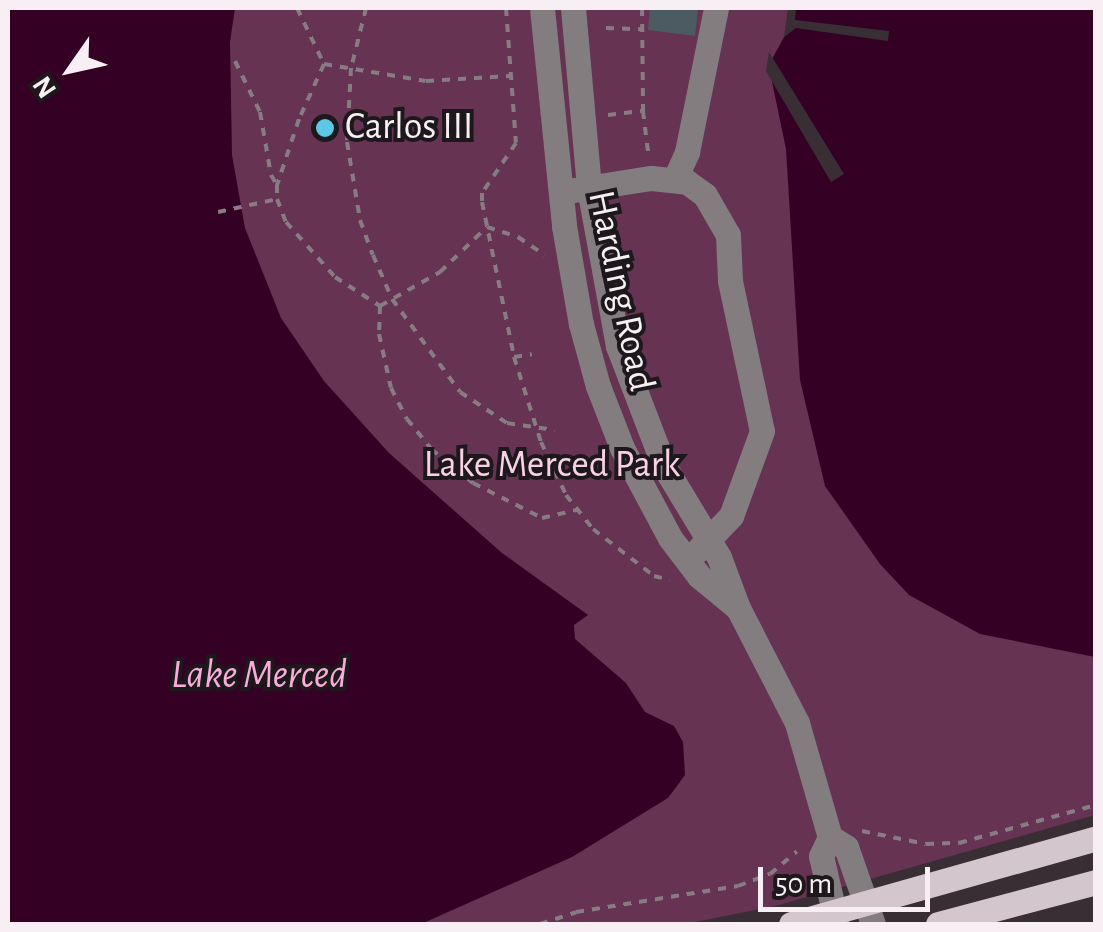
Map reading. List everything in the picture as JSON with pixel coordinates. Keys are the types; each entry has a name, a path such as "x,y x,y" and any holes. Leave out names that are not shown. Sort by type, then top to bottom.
{"main road":[{"path":"790,924 870,914 1096,838"},
{"path":"938,924 1096,886"}],"street":[{"name":"Harding Road","path":"542,8 559,192 570,264 584,339 609,417 642,490 692,568 738,608"},
{"name":"Harding Road","path":"573,8 589,188 610,317 632,392 664,466 709,542 797,724 870,914"},
{"path":"663,179 688,152 716,8"},
{"path":"559,192 663,179 705,195 728,235 730,281 762,432 730,516 692,568"},
{"name":"Harding Road","path":"835,918 822,856 840,834"}],"path":[{"path":"297,8 324,64"},
{"path":"366,8 351,68 347,142 360,220 392,299 460,392 507,423 554,430"},
{"path":"506,8 516,143 482,193 514,358 535,427 551,468 593,529 654,576 676,580 692,568"},
{"path":"642,8 642,111 663,179"},
{"path":"606,28 642,29"},
{"path":"235,62 260,112 271,175 277,185"},
{"path":"324,64 426,80 510,76"},
{"path":"324,64 309,91 277,185 277,199 286,222 318,259 354,292 380,306"},
{"path":"581,118 642,111"},
{"path":"218,212 277,199"},
{"path":"380,306 440,272 487,227"},
{"path":"487,227 518,237 558,264 570,264"},
{"path":"380,306 378,334 387,376 407,420 431,449 473,483 542,518 577,510"},
{"path":"514,358 532,354"},
{"path":"840,834 926,844 958,843 1096,805"},
{"path":"540,924 576,912 738,886 770,874 801,847"}],"green space":[{"name":"Lake Merced Park","path":"8,8 1095,8 1095,815 775,906 685,924 8,924"}],"water":[{"name":"Lake Merced","path":"8,8 235,8 230,42 232,155 245,228 281,318 324,381 389,453 502,553 588,615 574,625 575,639 626,683 645,712 674,726 683,742 685,775 668,798 572,857 421,924 8,924"},
{"path":"793,8 1095,8 1095,657 980,634 909,595 880,564 825,486 800,380 786,149 771,77 771,61 790,26"}],"pier":[{"path":"788,8 796,8 795,20 889,31 888,41 796,28 784,37"},
{"path":"769,52 844,174 831,182 766,71"}],"building":[{"path":"650,8 698,8 695,36 648,30"}],"place":[{"name":"Carlos III","path":"325,128"}]}
